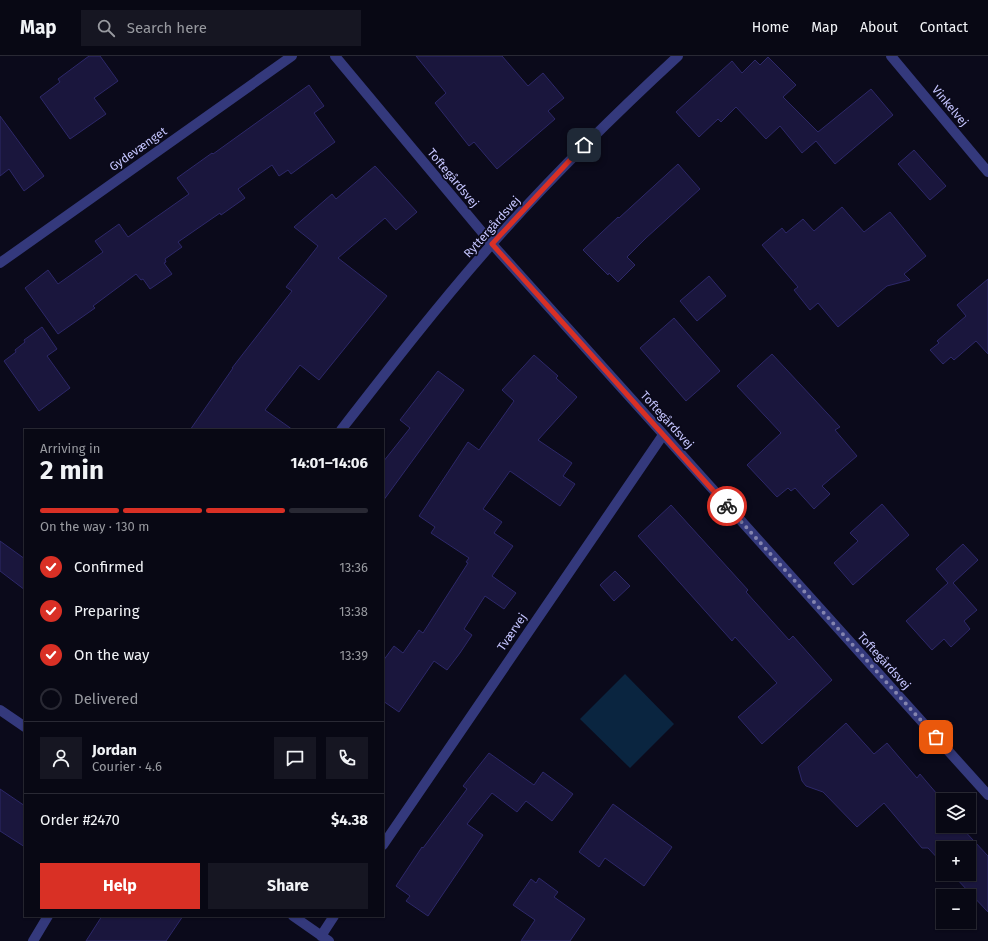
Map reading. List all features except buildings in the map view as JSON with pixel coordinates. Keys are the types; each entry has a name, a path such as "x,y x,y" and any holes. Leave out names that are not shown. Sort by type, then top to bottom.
{"street":[{"name":"Gydevænget","path":"0,263 292,56"},
{"name":"Toftegårdsvej","path":"335,56 492,244 988,796"},
{"name":"Ryttergårdsvej","path":"342,429 398,356 492,244 584,145 678,56"},
{"name":"Vinkelvej","path":"892,56 988,172"},
{"name":"Tværvej","path":"384,844 663,435"},
{"path":"0,710 24,726"},
{"path":"33,941 47,917"},
{"path":"294,917 325,938 334,917"}],"water":[{"path":"625,674 674,724 630,768 580,719"}],"way so far":[{"path":"727,506 936,737"}],"route":[{"path":"584,145 492,244 727,506"}]}
